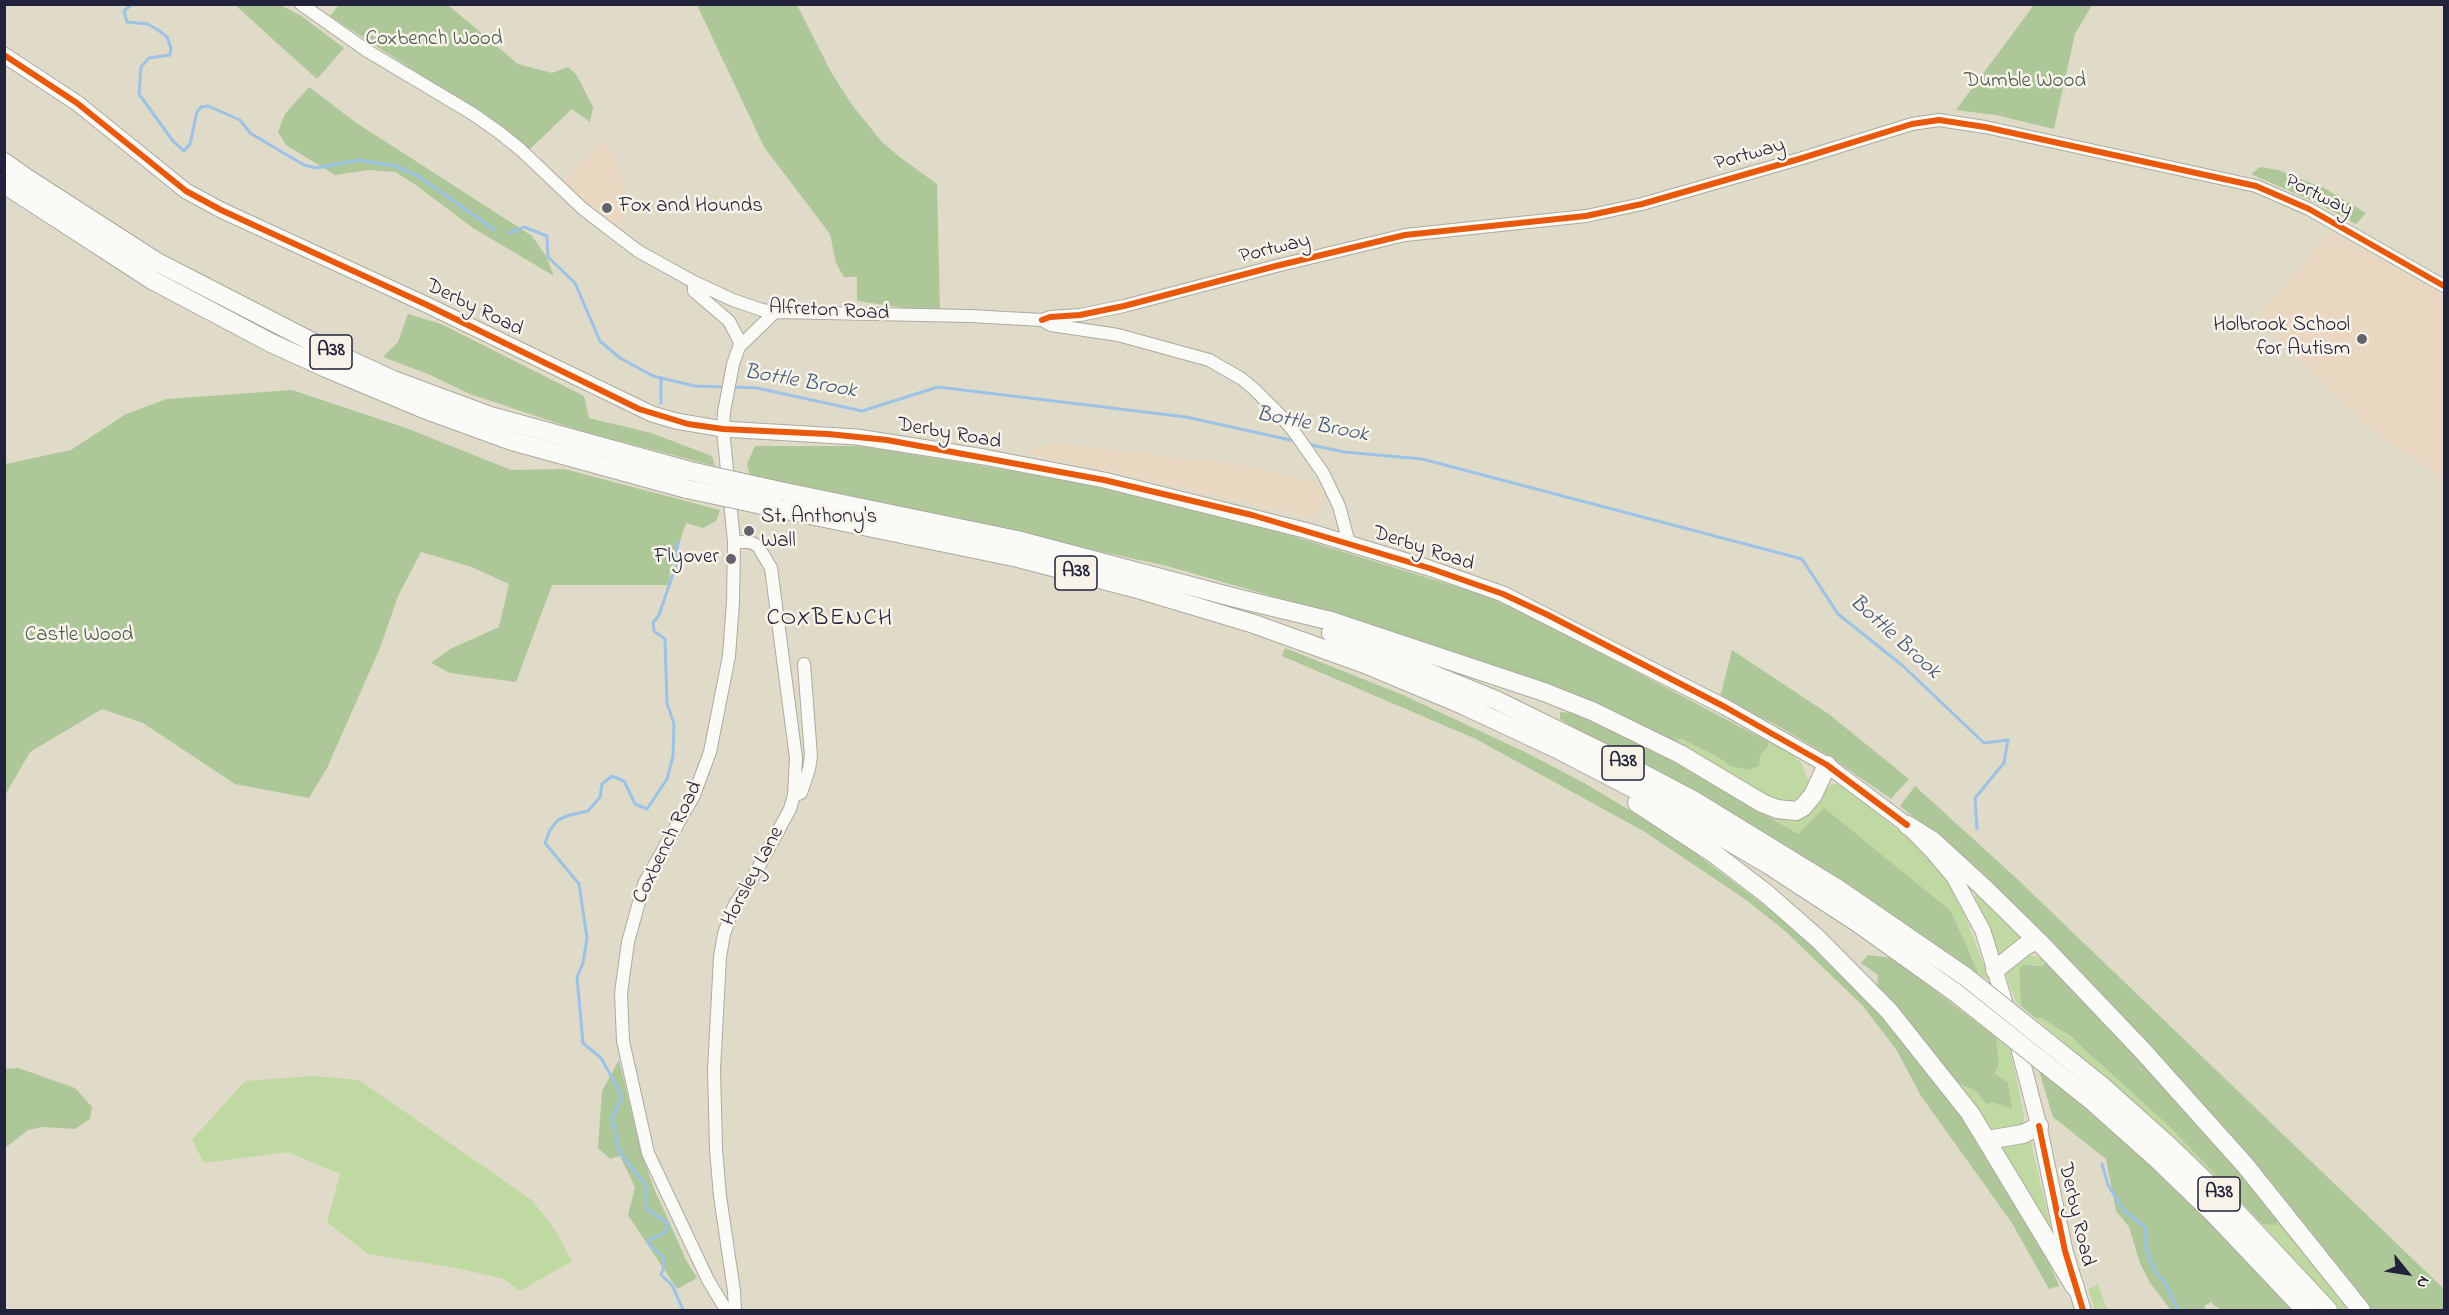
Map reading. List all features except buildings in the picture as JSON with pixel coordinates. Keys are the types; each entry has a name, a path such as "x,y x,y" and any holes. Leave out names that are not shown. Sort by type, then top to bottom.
{"highway":[{"name":"A38","path":"4,162 157,262 306,339 393,380 490,416 689,480"},
{"name":"A38","path":"4,184 152,280 271,343 415,406 512,441 780,500 1134,588 1254,624 1365,664 1463,705 1546,744 1684,815 1769,865 1884,941 2097,1094 2305,1311"},
{"name":"A38","path":"780,500 1017,540 1251,602 1423,669 1496,700 1600,750 1693,800 1792,860 1879,916 1966,977 2097,1094 2229,1204 2328,1311"},
{"path":"1251,602 1331,621 1544,692 1642,734 1762,803 1778,809 1796,811 1803,807 1813,795 1827,765"},
{"path":"1365,664 1614,790 1656,814 1716,855 1792,916 1866,987 1935,1068 1987,1140 2075,1287"},
{"path":"1907,825 1933,841 2037,940 2175,1086 2245,1166 2361,1311"},
{"path":"1995,970 2025,946 2037,940"},
{"path":"1987,1140 2023,1134 2039,1126"}],"main road":[{"name":"Derby Road","path":"4,55 77,103 186,191 221,210 425,304 639,409 676,421 723,429 857,436 984,457 1155,492 1252,515 1349,543 1468,581 1512,598 1725,707 1827,765 1907,825 1954,877 1983,931 2039,1126 2065,1251 2083,1311"}],"street":[{"name":"Alfreton Road","path":"301,4 366,51 473,114 521,150 583,209 629,245 694,282 743,304 775,312 970,316 1042,320 1051,325 1085,329 1168,347 1209,360 1242,379 1281,416 1308,450 1323,473 1339,506 1349,543"},
{"name":"Portway","path":"1042,320 1124,306 1276,266 1405,236 1586,216 1642,204 1912,124 1940,120 2256,186 2309,209 2445,286"},
{"path":"694,282 694,291 729,321 741,344 775,312"},
{"name":"Coxbench Road","path":"726,1311 704,1272 648,1154 623,1041 621,993 628,942 644,884 694,795 710,752 729,656 734,542 723,429 730,379 741,344"},
{"name":"Horsley Lane","path":"734,542 750,542 758,546 771,568 796,758 794,795 778,833 734,906 724,934 720,957 714,1070 716,1149 735,1311"},
{"path":"794,795 801,793 811,756 804,664"}],"shaded area":[{"path":"605,139 624,183 626,213 616,229 561,182"},
{"name":"Holbrook School for Autism","path":"2331,232 2439,292 2439,300 2444,302 2444,478 2377,435 2302,362 2258,315"},
{"path":"1058,443 1241,465 1317,482 1326,502 1315,518 1025,452"}],"green space":[{"path":"235,5 280,5 300,15 344,48 317,79"},
{"name":"Coxbench Wood","path":"339,5 448,5 518,64 552,73 568,67 576,74 593,107 590,122 572,109 529,150 507,131 330,16"},
{"path":"697,5 797,5 831,72 852,105 882,142 937,184 940,313 857,301 857,277 844,277 836,263 830,234 764,147"},
{"name":"Dumble Wood","path":"2034,5 2092,5 2075,34 2054,129 1996,115 1956,110"},
{"path":"309,87 355,122 532,236 546,256 554,276 473,228 395,172 369,170 335,175 286,145 278,132 285,114"},
{"path":"2260,167 2278,170 2324,188 2366,213 2356,224 2317,203 2251,174"},
{"path":"408,314 441,324 584,396 589,418 651,433 712,456 715,466 581,431 470,394 428,374 383,357 398,342"},
{"name":"Castle Wood","path":"292,390 406,428 511,470 564,469 720,510 716,521 703,528 686,523 670,570 669,585 552,585 516,682 450,673 431,663 450,649 499,627 509,584 472,567 421,552 398,596 380,648 327,768 309,798 235,784 143,723 102,709 30,752 5,795 5,462 6,464 71,450 126,414 167,399"},
{"path":"755,446 860,446 1066,480 1237,519 1480,594 1523,612 1769,742 1768,746 1760,756 1759,766 1748,770 1730,766 1718,757 1682,739 1673,741 1576,696 1275,597 1167,566 750,475 747,464"},
{"path":"1285,648 1403,695 1527,753 1586,784 1674,837 1793,927 1884,1015 1951,1098 2037,1234 2059,1286 2049,1289 2012,1223 1921,1096 1896,1049 1862,1005 1784,930 1745,899 1645,832 1476,739 1282,656"},
{"path":"1732,650 1830,715 1909,779 1891,799 1829,756 1773,723 1720,698"},
{"path":"1560,712 1572,713 1654,750 1798,834 1824,808 1951,911 1979,975 1841,879 1682,786 1586,735 1560,719"},
{"path":"1682,739 1718,757 1730,766 1760,756 1769,742 1789,752 1802,764 1809,783 1802,796 1789,803 1778,804 1673,741"},
{"path":"1832,784 1839,784 1857,796 1911,841 1944,876 1964,914 1990,981 1979,975 1951,911 1824,809 1798,834 1763,813 1786,817"},
{"path":"1915,786 2014,876 2444,1289 2444,1310 2370,1310 2072,964 1982,874 1900,806"},
{"path":"1978,890 2026,936 2000,956 1975,896"},
{"path":"1868,955 1892,958 1996,1037 1999,1063 1995,1074 2008,1083 2012,1109 1992,1102 1986,1104 1976,1091 1953,1081 1877,990 1878,975 1861,963"},
{"path":"2022,956 2046,958 2049,961 2042,966 2037,964 2019,970 2021,1006 2017,1004 2006,971"},
{"path":"2049,961 2276,1211 2277,1225 2262,1224 2170,1127 2070,1036 2042,1018 2035,1018 2021,1006 2019,970 2023,965 2042,966"},
{"path":"2035,1018 2041,1018 2055,1025 2096,1058 2170,1127 2238,1199 2153,1119"},
{"path":"1996,1037 2010,1048 2024,1116 2023,1124 2000,1134 1986,1129 1953,1081 1976,1091 1986,1104 1999,1063"},
{"path":"619,1060 641,1151 653,1186 687,1262 697,1278 677,1289 628,1215 635,1187 620,1156 610,1159 598,1148 602,1091"},
{"path":"18,1068 75,1088 92,1107 90,1119 75,1129 43,1127 28,1130 5,1148 5,1069"},
{"path":"2039,1071 2095,1114 2154,1168 2224,1236 2293,1310 2220,1310 2211,1302 2204,1306 2206,1310 2171,1310 2150,1283 2140,1263 2129,1227 2116,1211 2106,1159 2053,1117"},
{"path":"314,1076 359,1080 533,1201 555,1230 572,1261 520,1291 504,1279 457,1268 368,1254 327,1222 340,1174 288,1152 204,1163 192,1140 245,1081"},
{"path":"2029,1139 2031,1143 2056,1249 1996,1145"},
{"path":"2276,1211 2355,1310 2338,1310 2262,1224 2277,1225"},
{"path":"2098,1284 2107,1310 2095,1310 2088,1289"}],"waterway":[{"name":"Bottle Brook","path":"132,4 124,11 127,22 148,24 167,37 171,48 170,55 149,58 141,67 139,94 173,141 184,151 190,144 197,112 201,107 208,106 240,120 250,133 304,165 317,168 358,160 395,166 418,176 495,230"},
{"name":"Bottle Brook","path":"509,233 524,227 547,236 548,257 575,283 600,341 620,358 653,376 695,386 727,387"},
{"path":"661,378 661,403"},
{"name":"Bottle Brook","path":"733,387 757,388 862,411 938,387 1186,417 1295,441"},
{"name":"Bottle Brook","path":"1307,444 1344,452 1422,459 1802,559 1838,614 1903,666 1984,743 2008,740 2004,763 1975,798 1977,829"},
{"path":"678,542 676,565 659,615 653,623 654,631 665,639 667,703 674,724 673,756 667,779 647,809 635,804 624,781 612,776 602,784 600,797 588,811 558,820 550,830 545,843 579,884 587,938 583,963 577,977 583,1043 601,1058 620,1092 621,1099 612,1119 620,1153 645,1184 647,1209 667,1223 668,1227 664,1233 649,1240 649,1244 663,1257 665,1262 661,1275 672,1285 683,1310"},
{"name":"Bottle Brook","path":"2102,1164 2108,1185 2123,1209 2146,1228 2146,1248 2156,1273 2165,1282 2178,1310"}],"cycle path":[{"path":"4,55 77,103 186,191 221,210 425,304 639,409 688,424 723,429 828,434 887,440 1104,480 1252,515 1429,568 1503,594 1548,615 1725,707 1827,765 1907,825"},
{"path":"1042,320 1124,306 1405,235 1586,216 1642,204 1912,124 1939,120 1985,127 2256,186 2309,209 2444,286"},
{"path":"2039,1126 2065,1251 2083,1310"}],"place":[{"name":"Fox and Hounds","path":"607,208"},
{"name":"Holbrook School for Autism","path":"2362,339"},
{"name":"St. Anthony's Wall","path":"749,531"},
{"name":"Flyover","path":"731,559"}],"district":[{"name":"COXBENCH","path":"830,620"}]}
